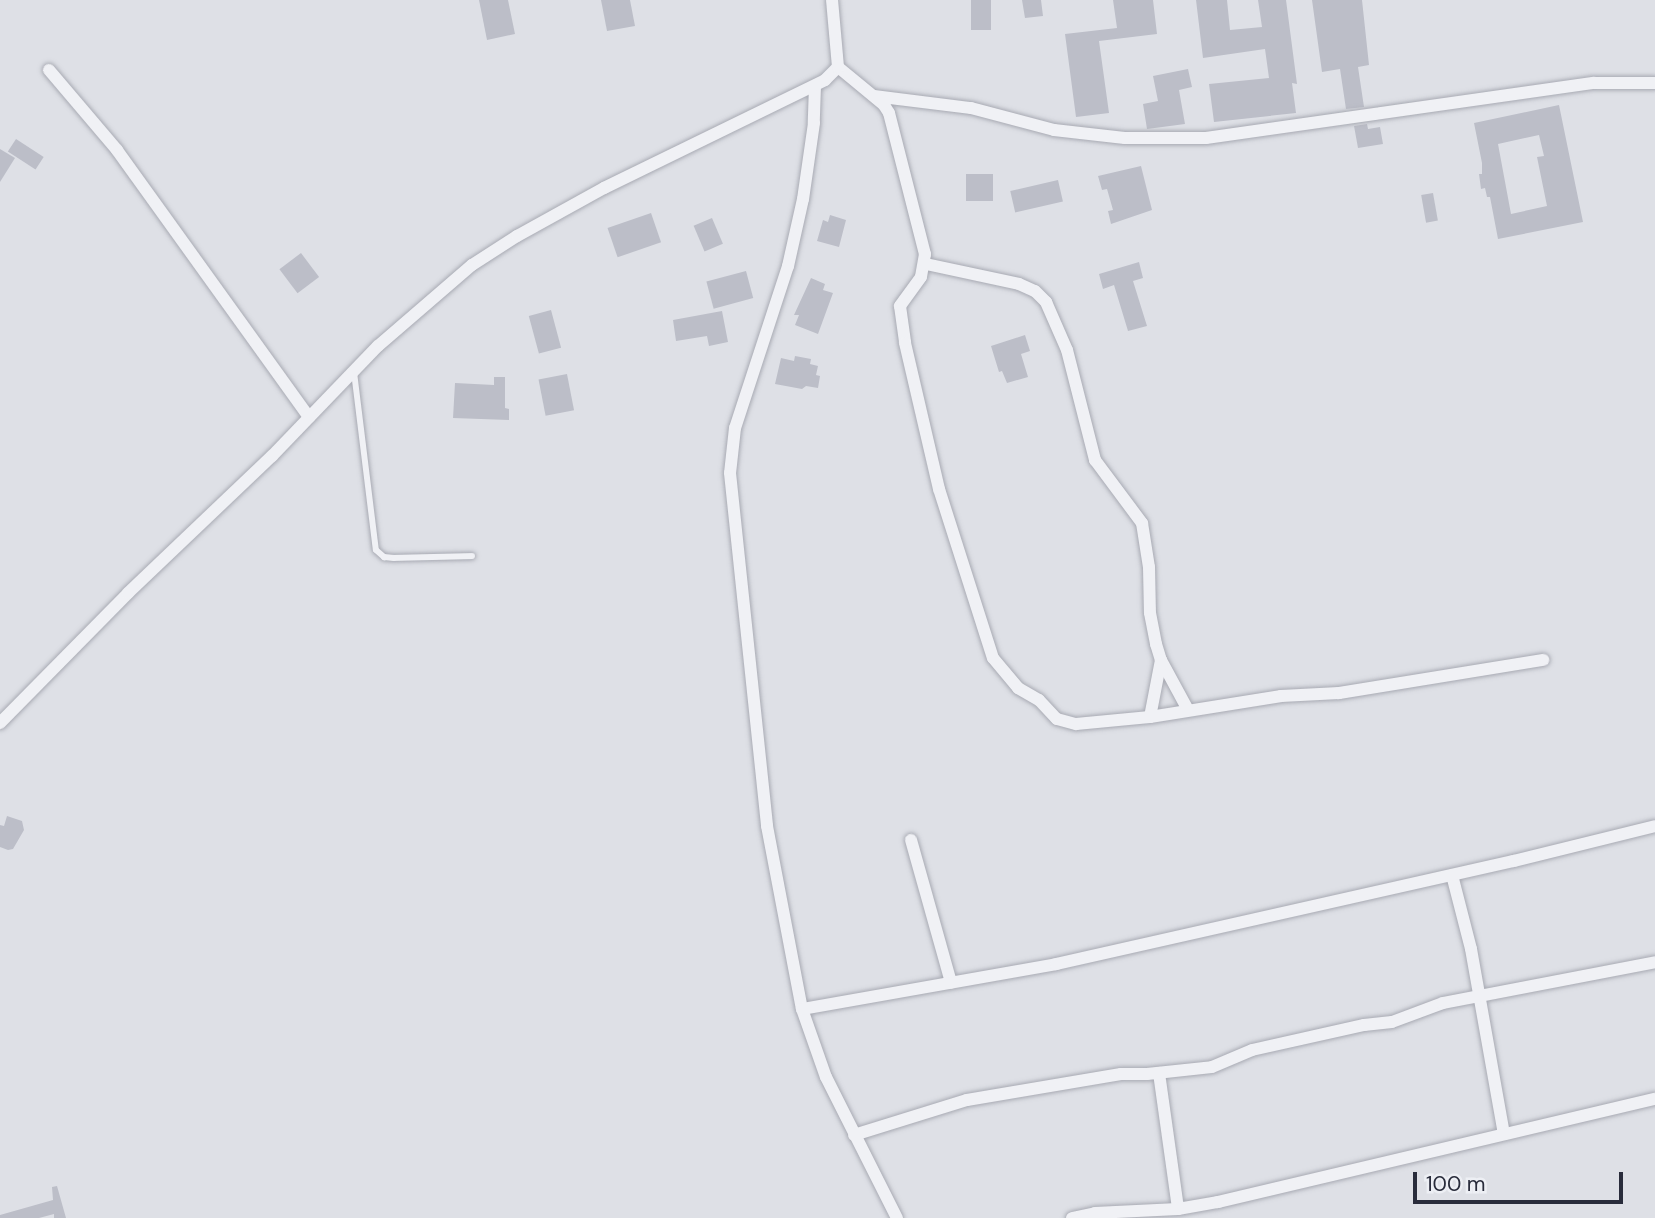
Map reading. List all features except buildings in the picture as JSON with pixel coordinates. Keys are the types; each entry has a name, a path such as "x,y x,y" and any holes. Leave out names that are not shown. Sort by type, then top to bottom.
{"street":[{"path":"832,0 838,68 874,96 889,113 907,194 921,234 926,264 922,277 904,299 900,319 939,489 993,658 1018,688 1039,700 1065,724 1150,718 1281,696 1351,692 1543,660"},
{"path":"0,723 128,593 272,456 354,370 472,265 517,236 604,188 815,86 838,68"},
{"path":"49,71 117,150 309,416"},
{"path":"874,96 971,108 1054,130 1125,138 1206,138 1594,83 1655,83"},
{"path":"815,86 814,123 803,199 788,266 735,428 730,473 767,826 802,1009 826,1077 897,1218"},
{"path":"926,264 1019,284 1035,291 1046,302 1067,350 1095,460 1142,523 1149,567 1150,613 1161,660 1188,710"},
{"path":"1150,718 1161,660"},
{"path":"802,1009 1056,964 1452,875 1655,826"},
{"path":"911,840 951,982"},
{"path":"1452,875 1480,996 1504,1134"},
{"path":"854,1135 967,1100 1121,1074 1212,1067 1252,1050 1364,1025 1392,1023 1428,1007 1655,962"},
{"path":"1159,1073 1178,1209"},
{"path":"1072,1218 1095,1213 1178,1209 1655,1099"}],"lane":[{"path":"354,370 376,550 384,557 394,558 472,556"}]}
